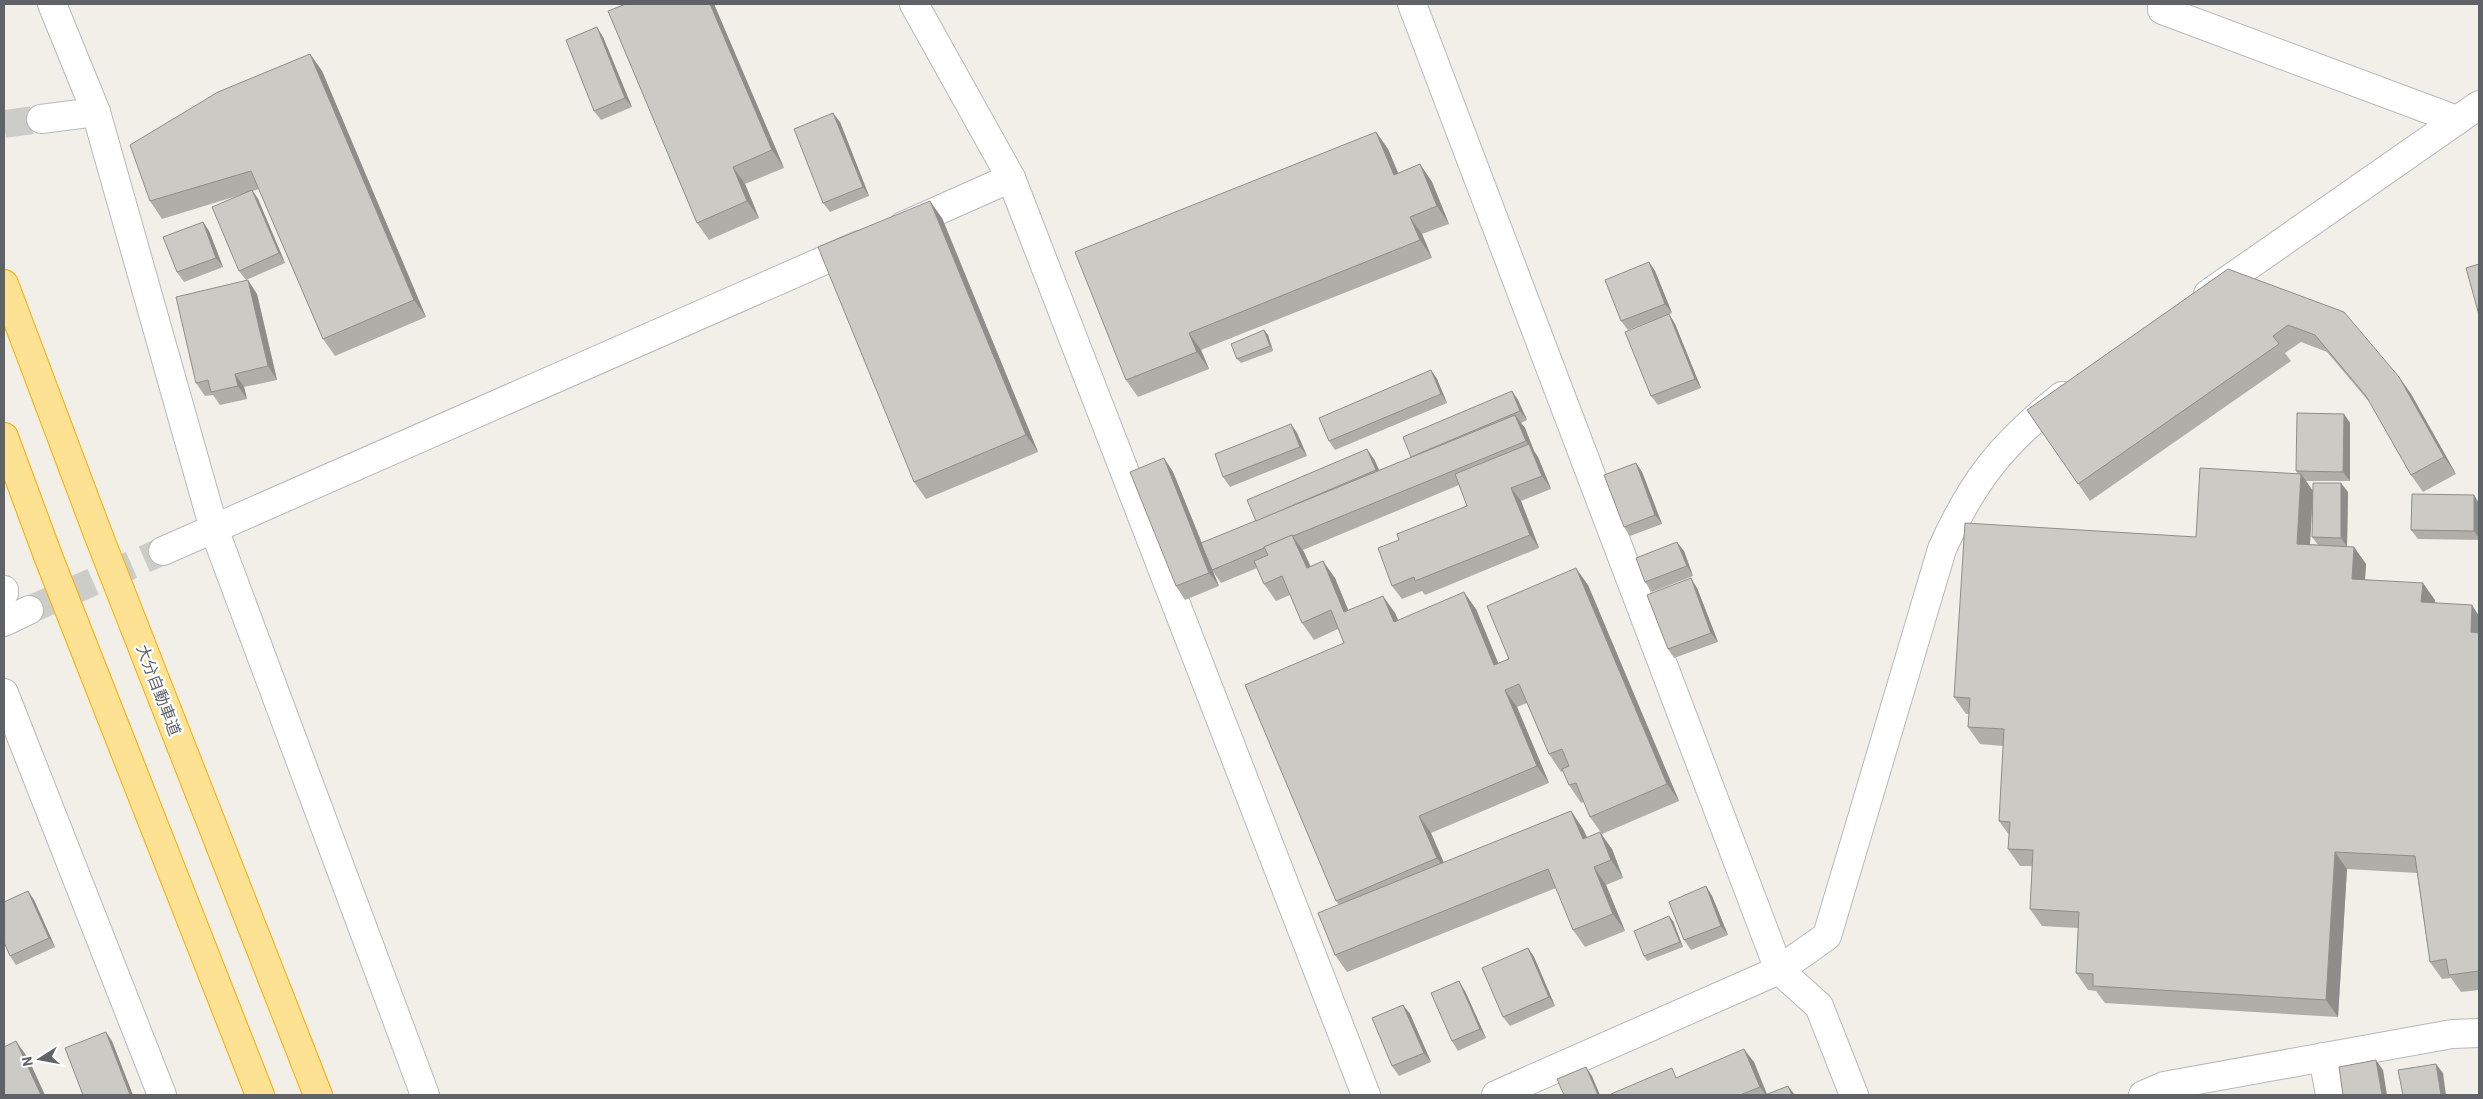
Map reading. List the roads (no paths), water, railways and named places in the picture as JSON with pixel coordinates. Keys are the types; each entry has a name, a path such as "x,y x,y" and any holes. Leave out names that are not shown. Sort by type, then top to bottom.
{"highway":[{"name":"大分自動車道","path":"4,284 98,534 318,1095"},
{"path":"4,437 48,556 260,1095"}],"street":[{"path":"52,4 96,112 214,529 425,1095"},
{"path":"914,4 1011,178 1366,1095"},
{"path":"1412,4 1779,970 1819,1006 1854,1095"},
{"path":"2162,4 2162,10 2457,120"},
{"path":"2187,309 2479,105"},
{"path":"41,119 96,112"},
{"path":"163,551 1011,178"},
{"path":"1496,1095 1779,970 1826,936 1942,550 1958,514 1978,480 2002,449 2032,420 2080,383"},
{"path":"4,622 29,610"},
{"path":"4,693 162,1095"},
{"path":"2157,1092 2323,1057 2452,1034 2479,1035"},
{"path":"2323,1057 2330,1095"}],"tunnel":[{"path":"4,124 41,119"},
{"path":"29,610 163,551"}]}
